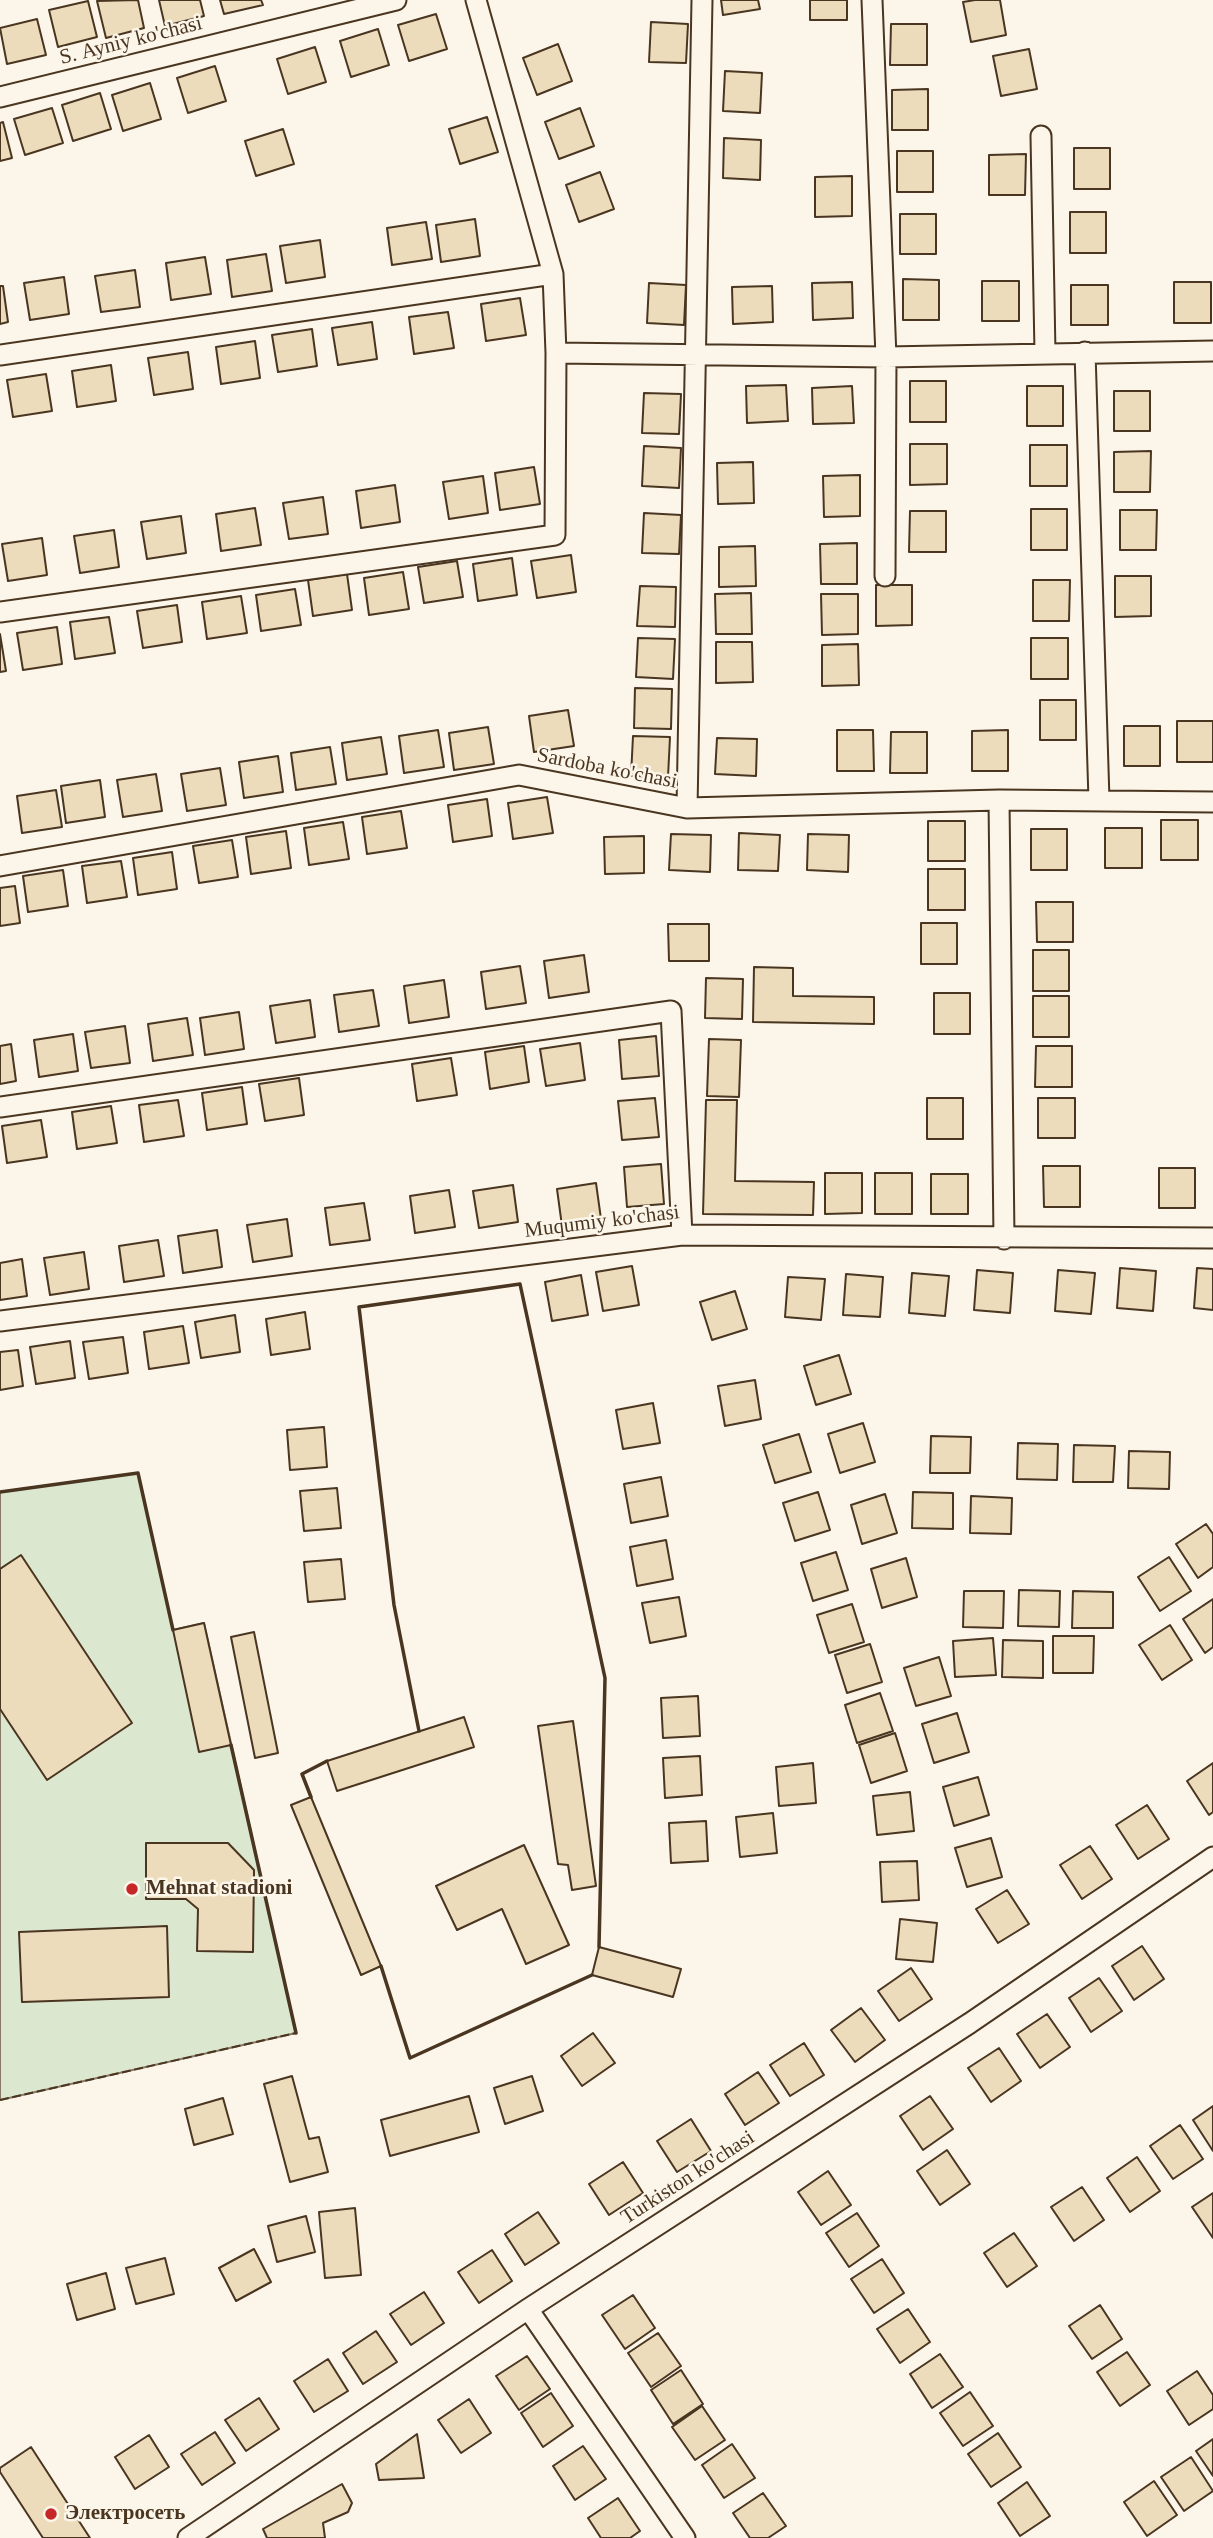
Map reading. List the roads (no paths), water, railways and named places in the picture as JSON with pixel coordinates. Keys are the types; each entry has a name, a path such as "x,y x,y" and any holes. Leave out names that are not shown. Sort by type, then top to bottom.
{"street":[{"name":"S. Ayniy ko'chasi","path":"0,97 396,0"},
{"path":"0,612 555,535 556,353 553,274 476,0"},
{"path":"687,808 702,0"},
{"path":"872,0 886,357 886,576"},
{"path":"1041,136 1045,353"},
{"path":"0,355 553,274"},
{"path":"556,353 695,352 886,357 1213,351"},
{"path":"1085,352 1099,800"},
{"name":"Sardoba ko'chasi","path":"0,866 519,775 687,808 999,800 1213,802"},
{"path":"999,800 1004,1239"},
{"path":"0,1107 671,1011 682,1235"},
{"name":"Muqumiy ko'chasi","path":"0,1321 682,1235 1004,1239 1213,1238"},
{"name":"Turkiston ko'chasi","path":"188,2538 528,2309 970,2023 1213,1857"},
{"path":"528,2309 685,2538"}],"place":[{"name":"Mehnat stadioni","path":"132,1889"},
{"name":"Электросеть","path":"51,2514"}]}
